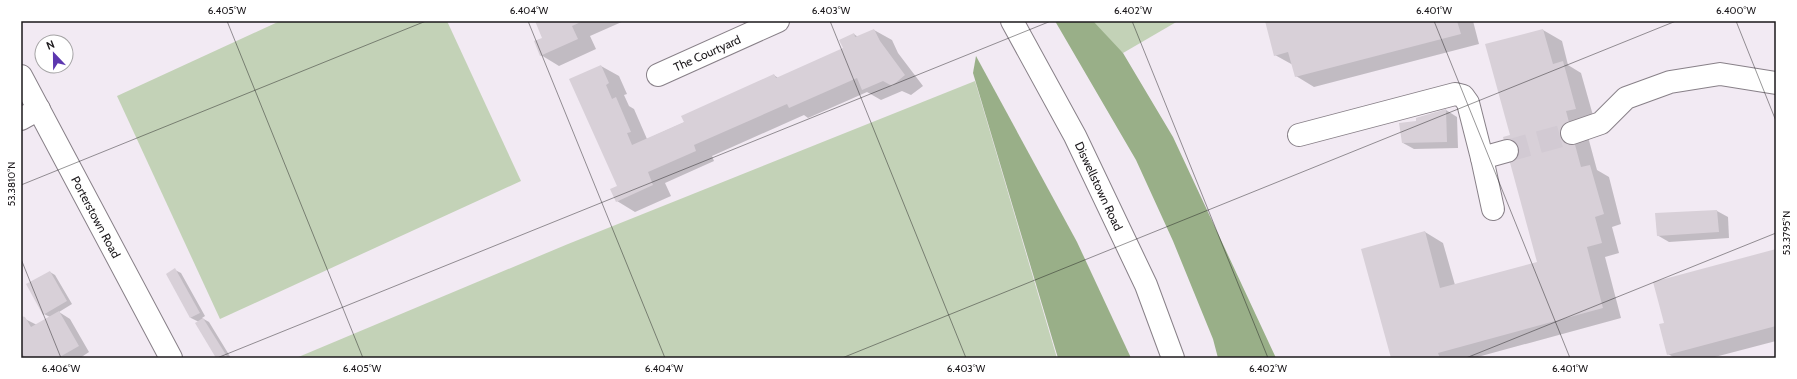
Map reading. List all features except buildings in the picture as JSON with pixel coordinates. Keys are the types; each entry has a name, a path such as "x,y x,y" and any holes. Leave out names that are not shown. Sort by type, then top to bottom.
{"street":[{"name":"The Courtyard","path":"658,75 778,21"},
{"name":"Diswellstown Road","path":"1012,21 1076,136 1146,285 1173,358"},
{"path":"1572,133 1601,123 1626,98 1670,82 1720,74 1776,83"},
{"name":"Porterstown Road","path":"21,76 30,114 171,358"},
{"path":"1299,135 1455,94 1463,96 1468,104 1493,209"},
{"path":"1482,158 1507,152"}],"green space":[{"path":"280,21 447,21 521,181 220,319 117,96"},
{"path":"1055,21 1093,21 1123,53 1173,137 1276,358 1218,358 1213,339 1173,241 1136,160"},
{"path":"1084,21 1178,21 1123,53"},
{"path":"976,56 1077,242 1131,358 1058,358 973,73"},
{"path":"975,81 1057,358 296,358 568,244"}],"tunnel":[{"path":"1507,151 1572,133"}]}
